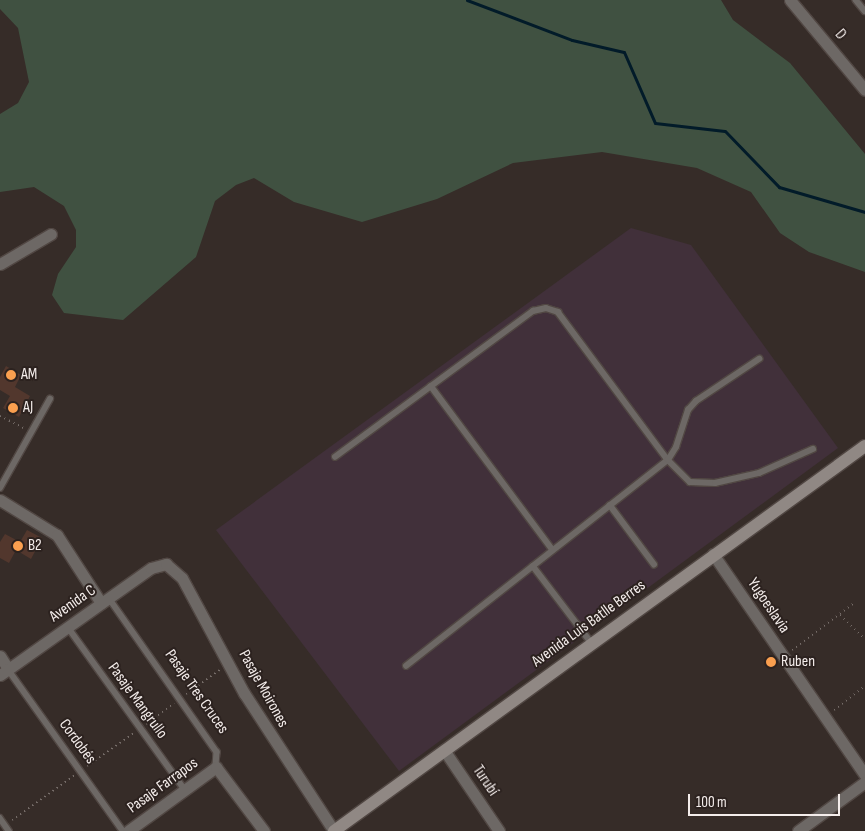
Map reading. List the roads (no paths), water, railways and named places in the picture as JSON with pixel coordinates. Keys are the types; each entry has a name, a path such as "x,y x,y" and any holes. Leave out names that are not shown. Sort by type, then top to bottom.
{"main road":[{"name":"Avenida Luis Batlle Berres","path":"334,831 713,554 865,446"}],"street":[{"name":"D","path":"791,0 865,90"},
{"path":"0,264 50,234"},
{"path":"0,500 57,535 105,601"},
{"name":"Yugoeslavia","path":"713,554 782,657 865,775"},
{"name":"Avenida C","path":"4,672 151,568 166,564"},
{"name":"Pasaje Moirones","path":"166,564 182,578 229,664 288,765 334,831"},
{"path":"0,656 4,672"},
{"name":"Turubí","path":"444,750 499,831"},
{"name":"Pasaje Farrapos","path":"128,831 216,767"},
{"name":"Pasaje Tres Cruces","path":"216,767 264,831"},
{"path":"798,831 865,782"}],"lane":[{"path":"856,0 865,11"},
{"path":"335,457 532,311 546,308 558,312 668,460 690,482 701,485 780,466 813,449"},
{"path":"406,666 668,460 676,446 688,410 696,401 759,358"},
{"path":"431,386 553,550"},
{"path":"0,488 50,399"},
{"path":"610,505 654,564"},
{"path":"533,566 592,642"},
{"name":"Pasaje Tres Cruces","path":"105,601 182,697 218,752 216,767"},
{"name":"Pasaje Mangrullo","path":"68,627 185,790"},
{"name":"Cordobés","path":"4,672 80,770 123,831"},
{"path":"0,818 10,831"}],"waterway":[{"path":"467,0 572,40 624,52 655,123 725,131 779,187 865,212"}],"place":[{"name":"AM","path":"11,375"},
{"name":"AJ","path":"13,408"},
{"name":"B2","path":"18,546"},
{"name":"Ruben","path":"771,662"}]}
